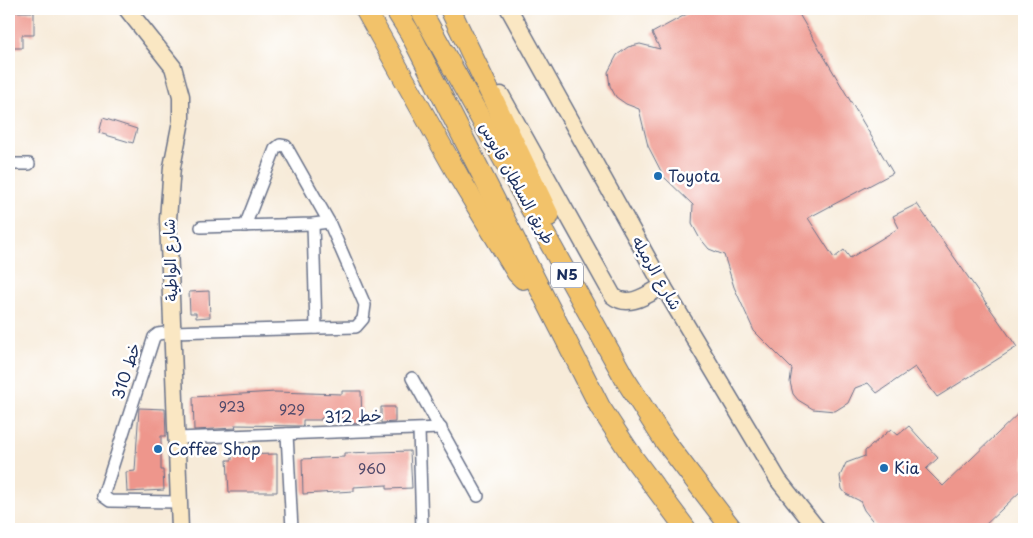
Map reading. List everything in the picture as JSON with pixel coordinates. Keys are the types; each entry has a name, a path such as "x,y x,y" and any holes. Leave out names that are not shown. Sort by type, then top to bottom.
{"highway":[{"path":"365,9 459,177 517,273 546,302"},
{"name":"طريق السلطان قابوس","path":"395,9 410,32 600,407 634,459 686,529"},
{"name":"طريق السلطان قابوس","path":"420,9 616,363 664,440 732,529"},
{"path":"451,9 571,264 577,292"}],"street":[{"name":"شارع الواطية","path":"127,9 173,67 182,96 182,121 172,167 168,219 180,529"},
{"path":"451,9 460,18 613,296 623,301 633,301 663,286"},
{"name":"شارع الرميله","path":"509,9 663,286 779,481 817,529"},
{"path":"201,227 245,226 313,224 329,222 291,151 286,146 280,145 275,149 245,226"},
{"path":"9,164 29,164"},
{"name":"خط 310","path":"178,502 110,501 106,500 103,493 153,339 158,334 172,332 356,327 363,319 365,305 329,222"},
{"path":"313,224 316,328"},
{"path":"412,378 478,496"},
{"name":"خط 312","path":"176,438 441,428"},
{"path":"419,430 422,529"},
{"path":"287,434 292,529"}],"building":[{"path":"696,9 796,9 893,173 808,218 834,258 844,250 850,258 899,228 893,216 917,204 1017,347 937,397 915,367 877,393 868,383 855,388 848,403 835,411 813,409 798,400 793,394 790,382 792,369 754,331 734,287 724,255 709,249 699,237 692,224 693,205 664,177 648,146 639,109 626,104 616,97 610,86 608,72 617,55 628,47 640,44 660,49 652,33"},
{"path":"9,12 34,12 34,35 22,35 22,48 9,48"},
{"path":"103,118 137,129 133,143 99,133"},
{"path":"209,291 210,317 196,318 196,313 190,313 189,292"},
{"path":"342,391 361,391 362,423 343,424 343,418 321,418 321,420 303,420 303,426 235,425 236,428 194,430 193,397 275,392 342,394"},
{"path":"381,407 395,407 395,422 381,423"},
{"path":"139,408 165,409 166,436 161,436 161,470 163,470 164,490 127,492 126,472 135,471"},
{"name":"Kia","path":"1024,408 1024,488 981,529 879,529 864,510 860,501 846,494 842,489 840,476 846,463 865,456 865,451 891,429 898,435 909,426 938,458 926,469 943,486"},
{"path":"410,451 412,488 387,489 387,485 354,487 354,491 303,494 302,459 344,457 344,453"},
{"path":"277,454 277,492 229,492 227,460 232,460 232,455"}],"place":[{"name":"Toyota","path":"658,176"},
{"name":"Coffee Shop","path":"158,449"},
{"name":"Kia","path":"884,468"}]}
